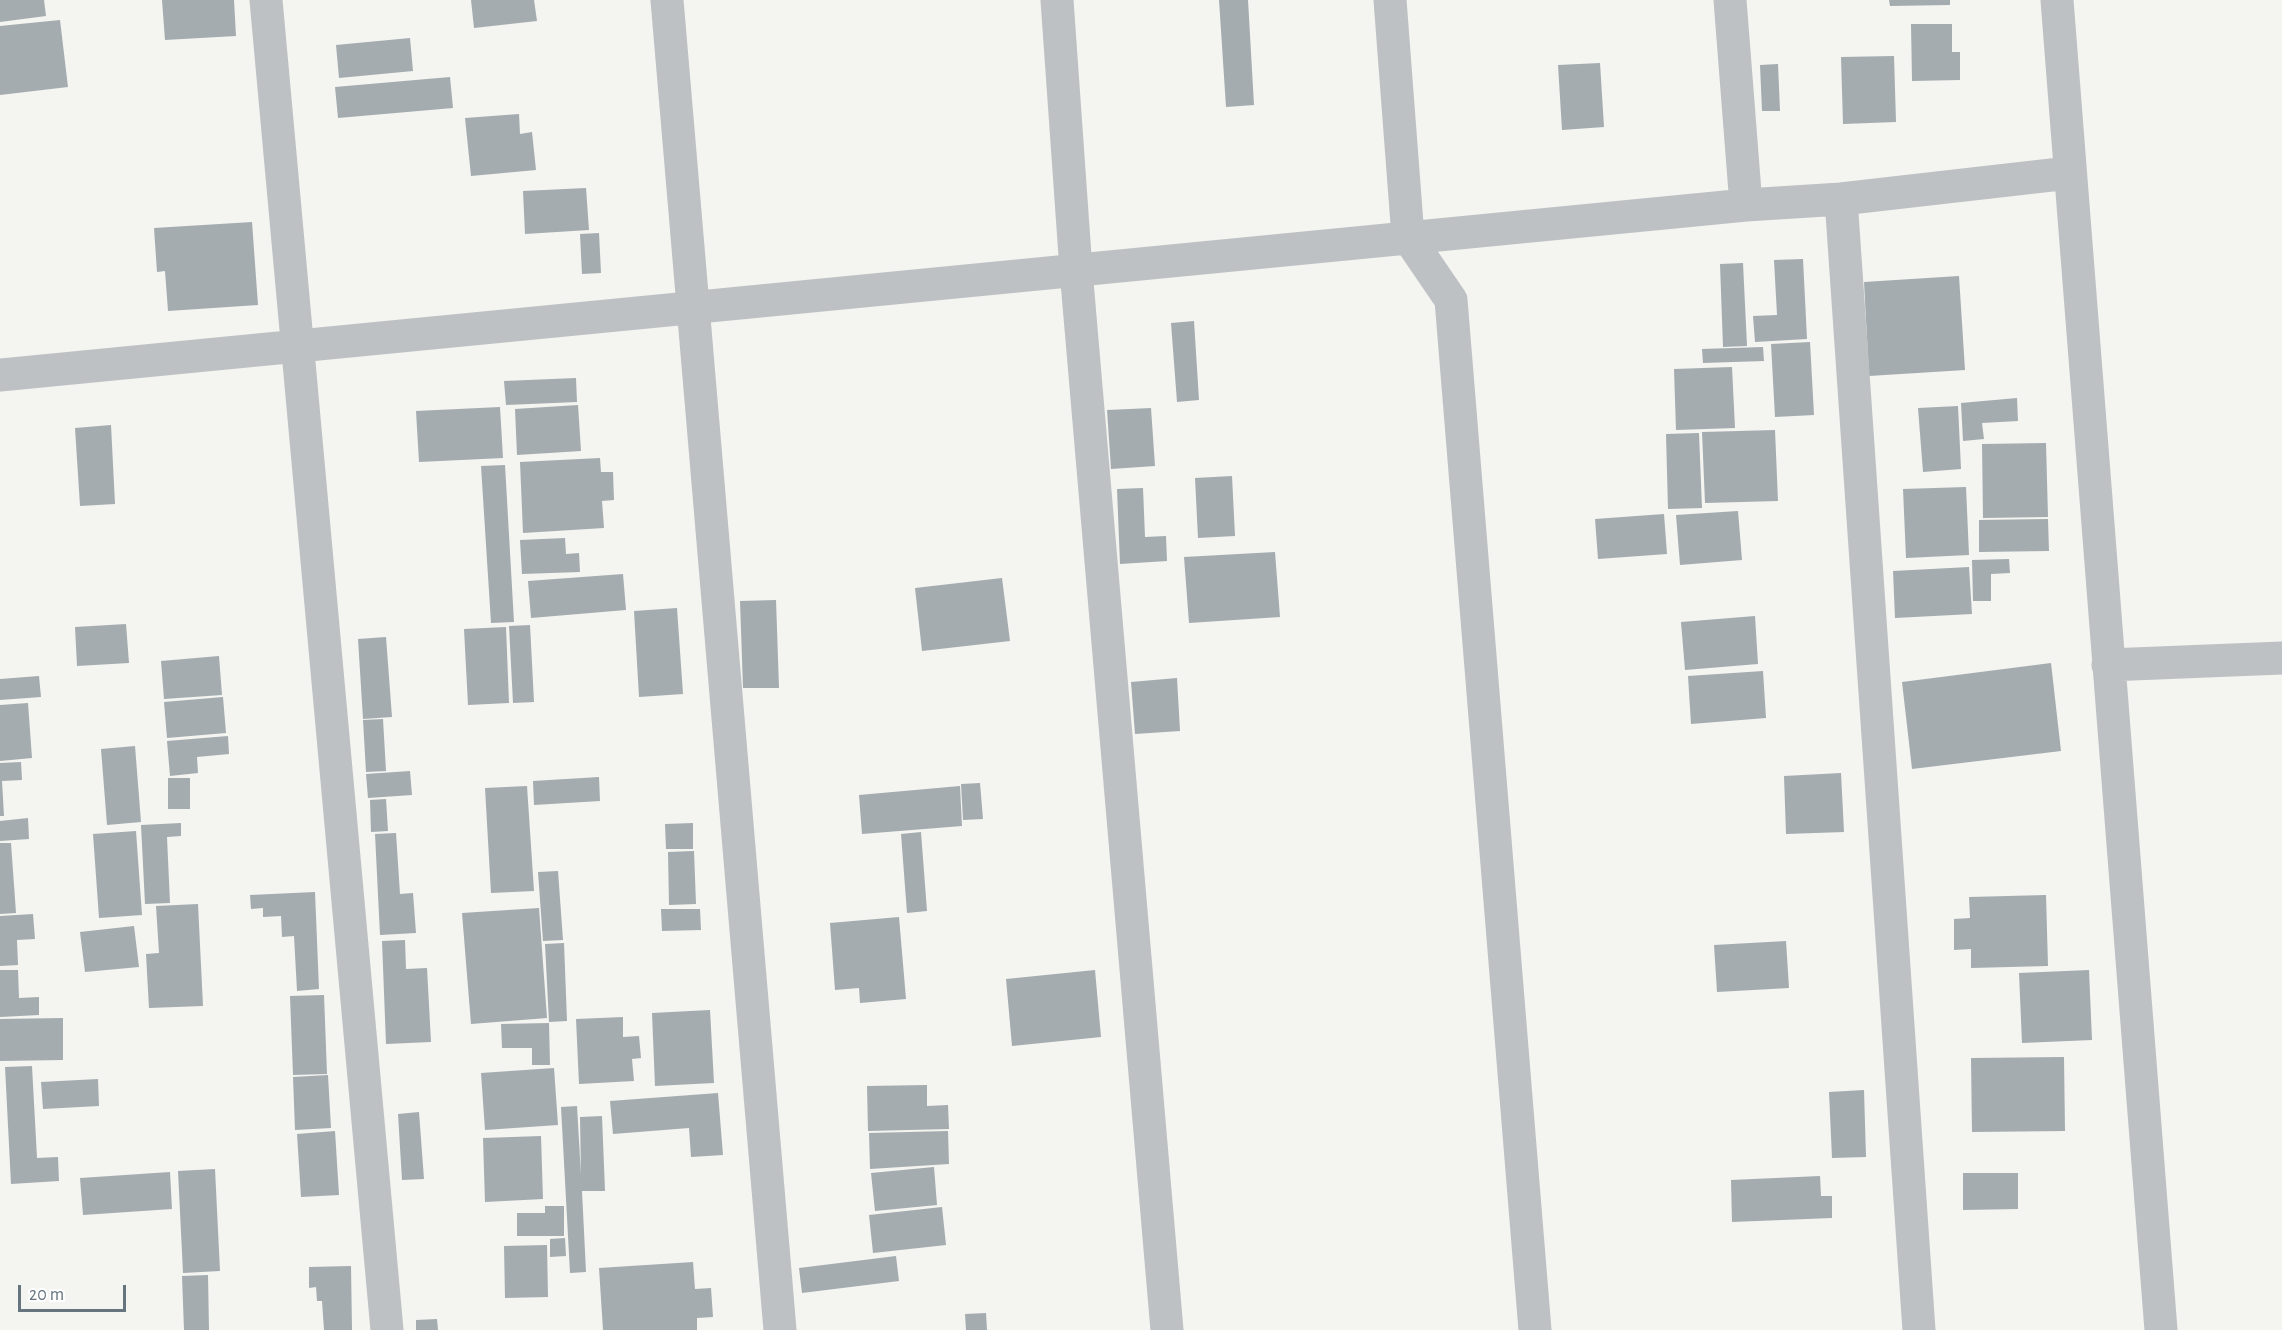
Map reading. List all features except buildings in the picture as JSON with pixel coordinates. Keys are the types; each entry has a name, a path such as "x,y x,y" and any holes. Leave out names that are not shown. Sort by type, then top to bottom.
{"street":[{"path":"266,0 387,1330"},
{"path":"667,0 780,1330"},
{"path":"1057,0 1076,270 1167,1330"},
{"path":"1390,0 1408,237 1451,300 1535,1330"},
{"path":"1730,0 1746,205"},
{"path":"2057,0 2068,173 2161,1330"},
{"path":"0,375 1408,237 1746,205 1841,199 2068,173"},
{"path":"1841,199 1919,1330"},
{"path":"2108,665 2282,658"}]}
